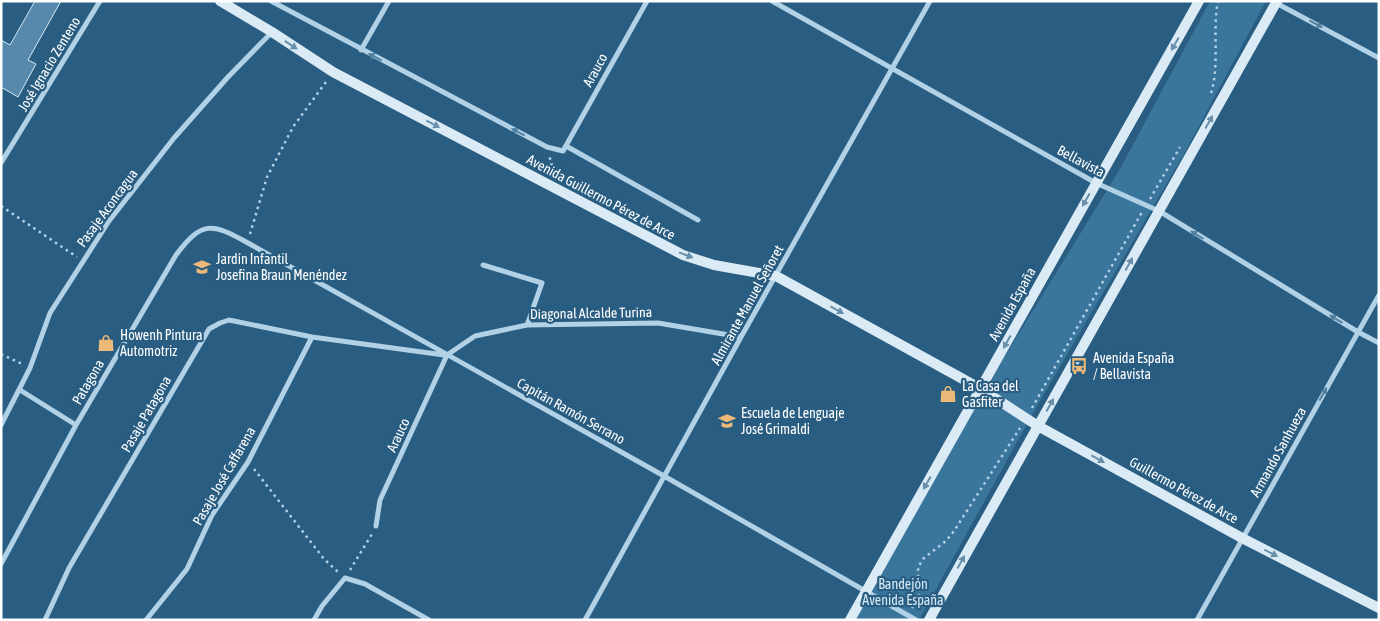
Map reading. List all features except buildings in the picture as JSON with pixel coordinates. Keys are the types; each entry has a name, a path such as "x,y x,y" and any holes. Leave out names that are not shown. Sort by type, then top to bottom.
{"main road":[{"name":"Avenida Guillermo Pérez de Arce","path":"220,1 333,72 683,255 714,265 776,276 981,388"},
{"name":"Avenida España","path":"850,620 1199,1"},
{"path":"929,620 1276,2"},
{"name":"Guillermo Pérez de Arce","path":"981,388 1038,426 1242,538 1379,608"}],"street":[{"name":"José Ignacio Zenteno","path":"1,163 100,1"},
{"name":"Avenida Guillermo Pérez de Arce","path":"271,1 547,147 564,148 698,220"},
{"path":"361,50 389,1"},
{"name":"Arauco","path":"564,148 647,1"},
{"name":"Bellavista","path":"772,1 1096,183 1147,205 1358,332 1379,342"},
{"name":"Almirante Manuel Señoret","path":"585,620 741,337 930,1"},
{"path":"1276,2 1379,58"},
{"name":"Pasaje Aconcagua","path":"1,425 30,368 50,313 109,221 174,138 228,77 272,32"},
{"name":"Capitán Ramón Serrano","path":"212,228 225,230 664,476 916,620"},
{"name":"Patagona","path":"1,564 76,425 176,255 188,238 201,229 212,228"},
{"path":"483,265 542,283 527,325"},
{"name":"Armando Sanhueza","path":"1196,620 1379,295"},
{"name":"Pasaje Patagona","path":"45,620 69,568 209,329 220,322 229,320 312,337 447,355"},
{"name":"Diagonal Alcalde Turina","path":"447,355 475,336 527,325 658,323 741,337"},
{"name":"Pasaje José Caffarena","path":"146,620 187,569 212,516 248,462 312,337"},
{"name":"Arauco","path":"376,526 380,500 447,355"},
{"path":"20,390 76,425"},
{"path":"314,620 322,606 345,578 365,584 429,620"}],"path":[{"path":"1211,93 1215,82 1218,1"},
{"path":"248,243 267,177 293,127 333,72"},
{"path":"908,615 919,595 918,567 924,558 946,541 954,531 1026,418 1182,144"},
{"path":"537,178 552,164 547,147"},
{"path":"1,206 83,261"},
{"path":"1,354 30,368"},
{"path":"248,462 324,559 345,578 376,526"}],"green space":[{"name":"Bandejón Avenida España","path":"1210,1 1266,1 1184,154 1033,413 919,620 856,620 984,390 1120,169"}],"place":[{"name":"Jardín Infantil Josefina Braun Menéndez","path":"202,267"},
{"name":"Howenh Pintura Automotriz","path":"106,343"},
{"name":"Avenida España / Bellavista","path":"1079,366"},
{"name":"La Casa del Gasfiter","path":"948,394"},
{"name":"Escuela de Lenguaje José Grimaldi","path":"727,421"}]}
